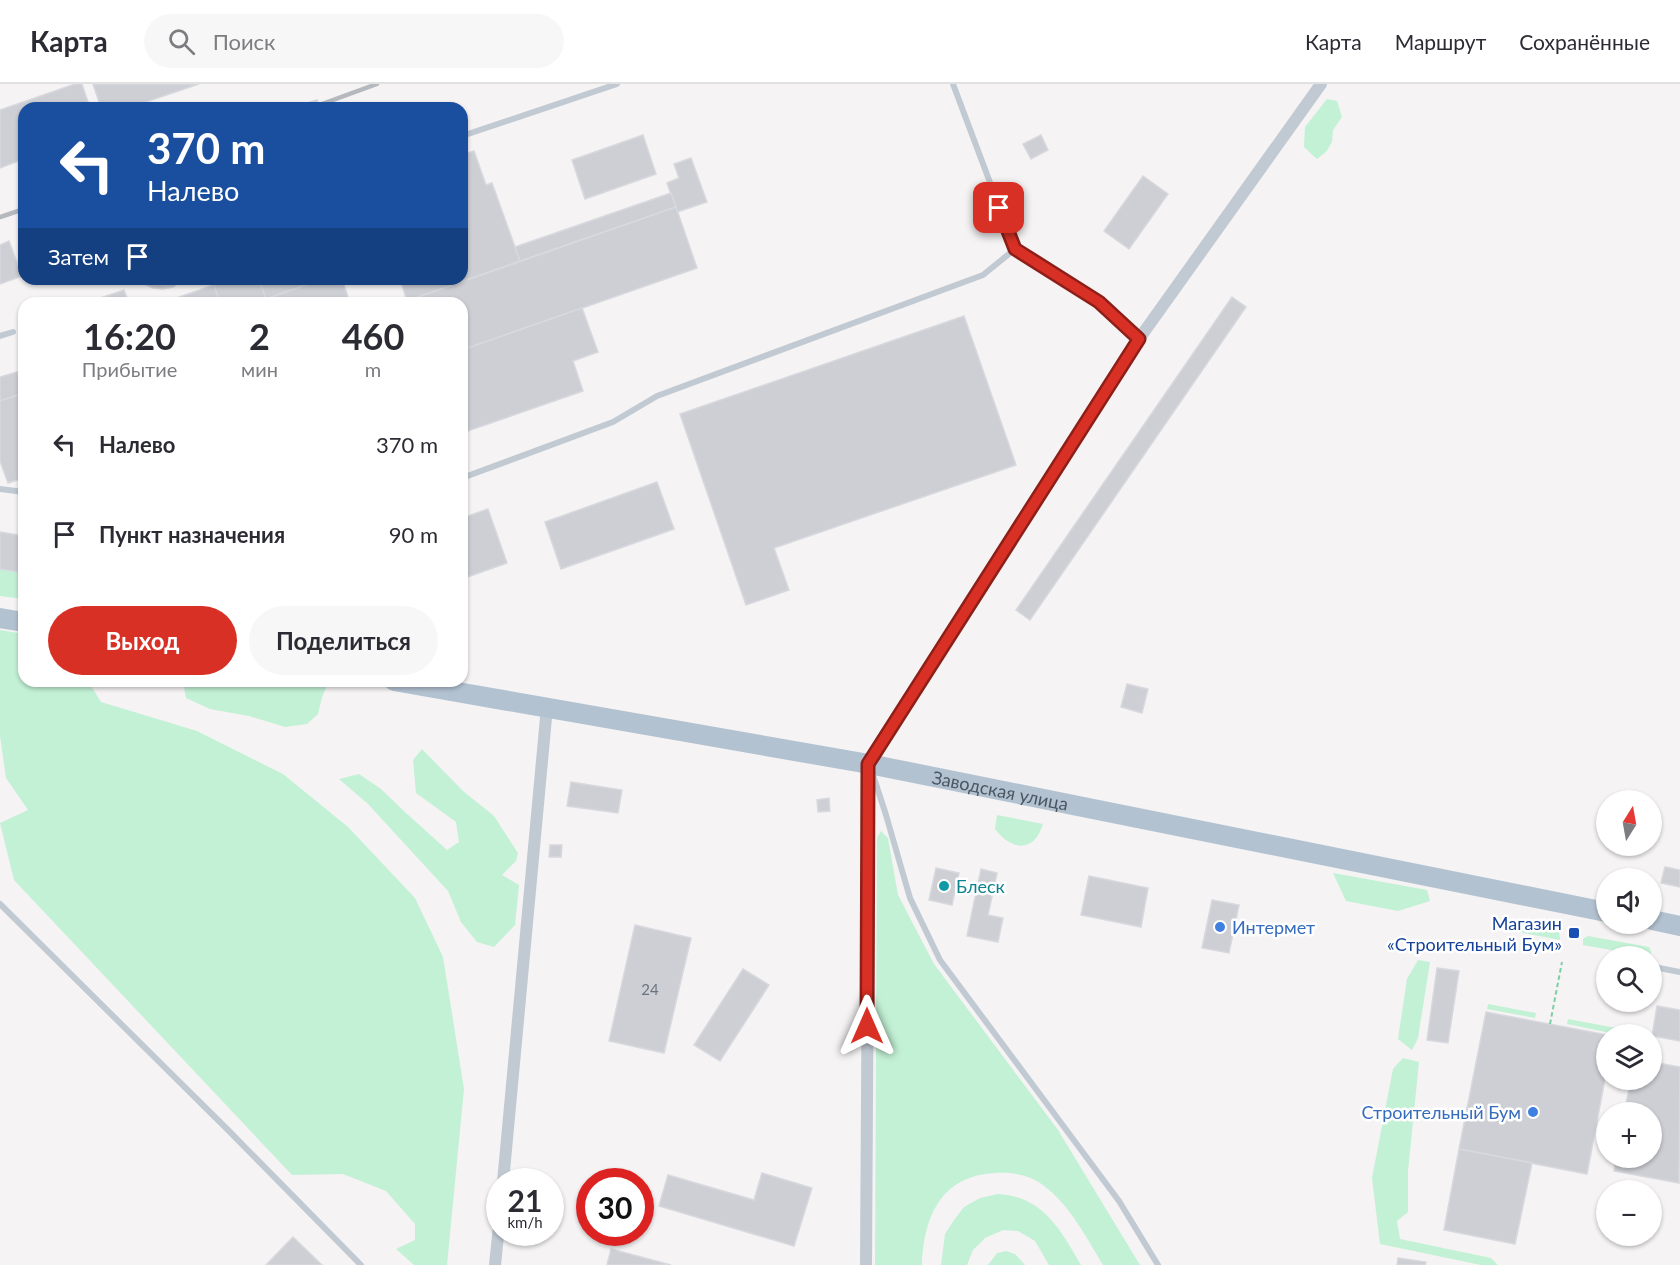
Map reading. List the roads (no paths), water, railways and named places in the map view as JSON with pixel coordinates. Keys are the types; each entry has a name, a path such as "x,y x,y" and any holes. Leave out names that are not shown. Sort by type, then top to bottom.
{"main road":[{"path":"0,618 18,621"},
{"name":"Заводская улица","path":"429,687 868,764 1596,910"},
{"path":"1662,922 1680,926"}],"street":[{"path":"866,1265 868,764 1139,339 1321,84"},
{"path":"504,1168 547,707"},
{"path":"495,1265 497,1246"}],"lane":[{"path":"468,134 617,84"},
{"path":"953,84 1015,249 1099,302 1139,339"},
{"path":"468,476 613,422 657,396 983,275 1015,249"},
{"path":"0,336 13,332"},
{"path":"0,489 18,491"},
{"path":"868,764 886,814 910,898 940,960 1119,1201 1158,1265"},
{"path":"0,904 361,1265"},
{"path":"1662,969 1680,972"}],"railway":[{"path":"328,102 377,84"},
{"path":"0,217 18,211"}],"place":[{"name":"Блеск","path":"944,886"},
{"name":"Интермет","path":"1220,927"},
{"name":"Магазин «Строительный Бум»","path":"1574,933"},
{"name":"Строительный Бум","path":"1533,1112"}]}
